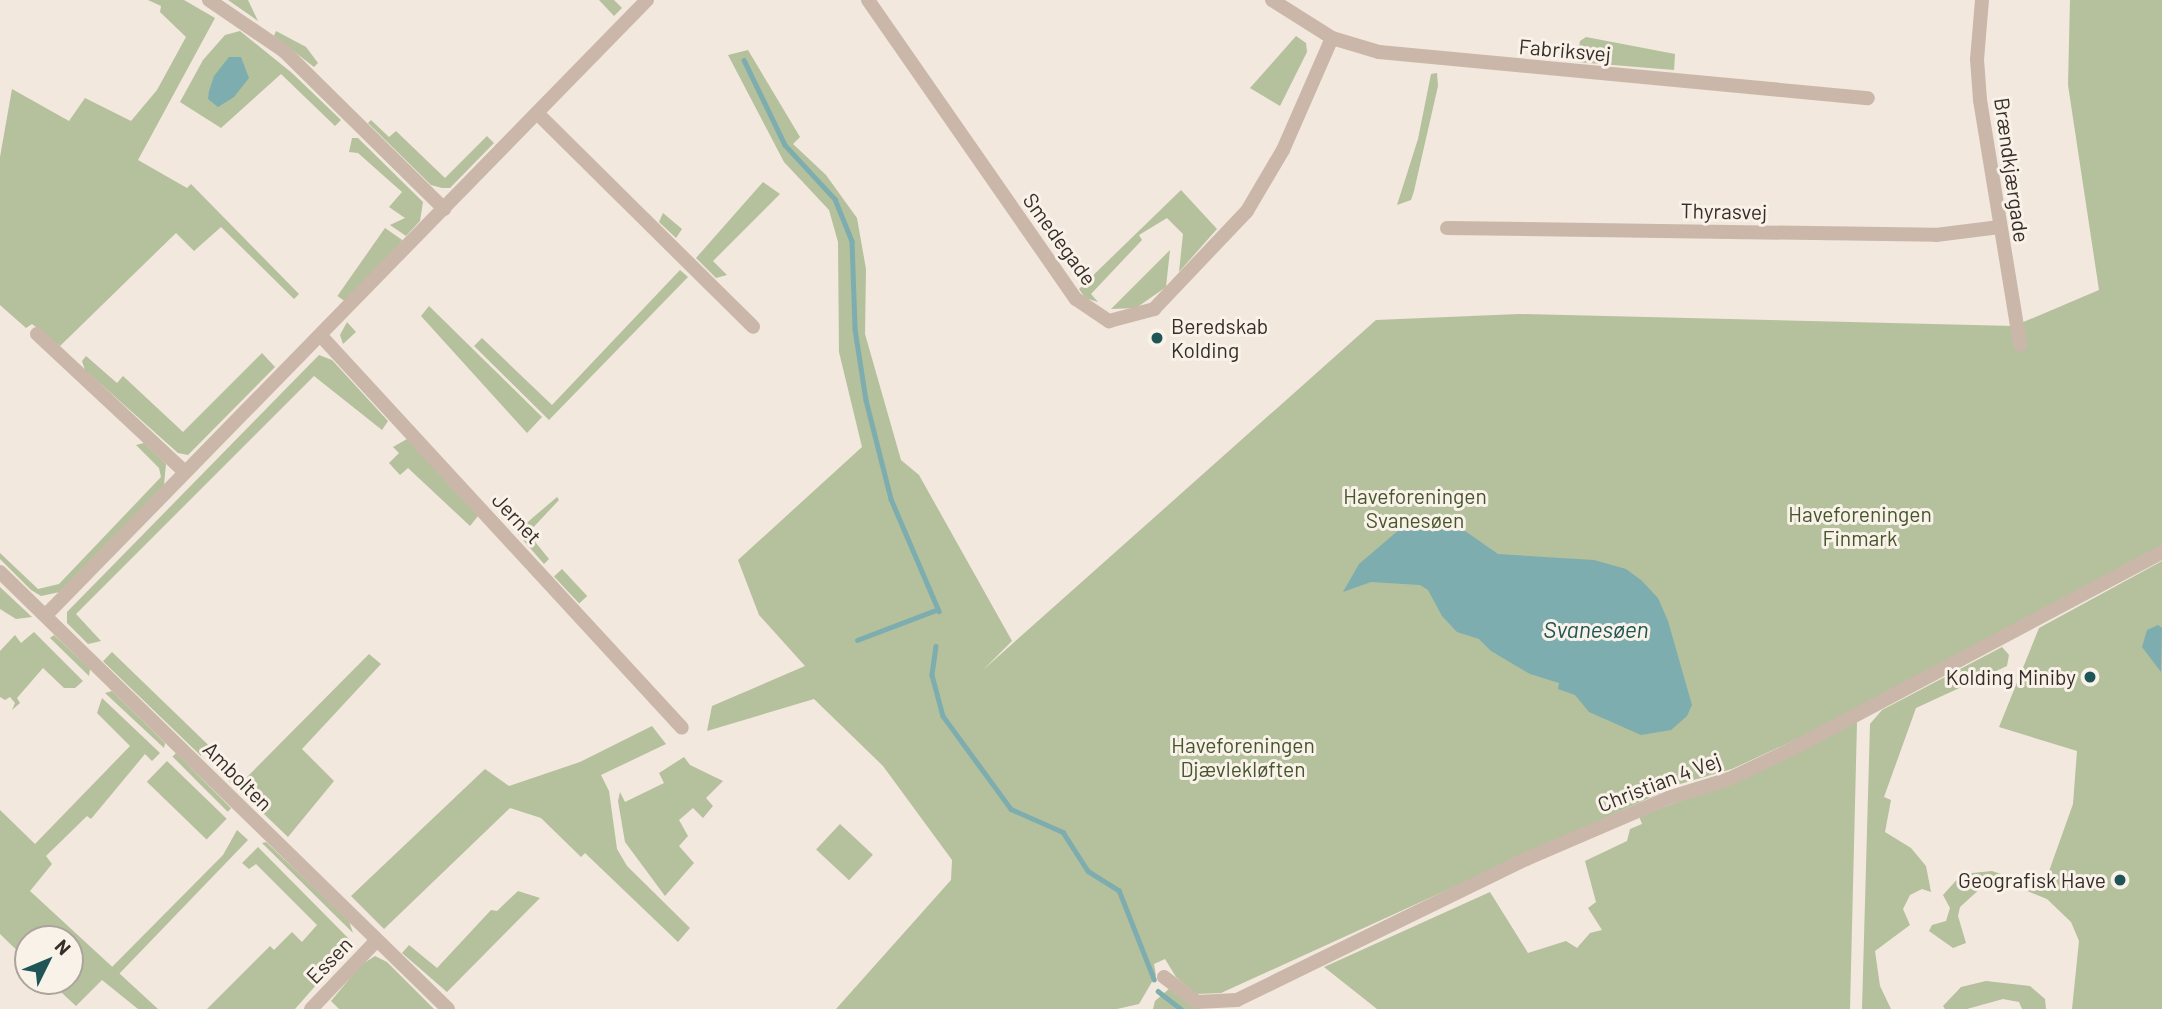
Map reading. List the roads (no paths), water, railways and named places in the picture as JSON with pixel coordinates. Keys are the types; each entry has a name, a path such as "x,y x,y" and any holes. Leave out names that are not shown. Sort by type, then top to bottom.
{"street":[{"path":"209,0 245,21 305,70 444,209"},
{"path":"46,615 185,472 322,337 647,0"},
{"name":"Smedegade","path":"868,0 1076,299 1109,321 1154,309 1247,211 1283,150 1332,38"},
{"name":"Fabriksvej","path":"1272,0 1332,38 1379,52 1430,60 1868,97"},
{"name":"Brændkjærgade","path":"1982,0 1977,60 1980,100 2020,345"},
{"path":"537,113 753,327"},
{"name":"Thyrasvej","path":"1447,228 1936,235 1999,227"},
{"path":"37,334 185,472"},
{"name":"Jernet","path":"322,337 682,728"},
{"name":"Christian 4 Vej","path":"1164,977 1197,1002 1237,1000 1526,859 1668,798 1729,779 1791,749 2162,552"},
{"name":"Ambolten","path":"0,572 448,1009"},
{"name":"Essen","path":"311,1009 376,941"}],"water":[{"path":"229,57 241,57 249,78 234,97 218,107 208,99 209,91 214,76"},
{"name":"Svanesøen","path":"1434,522 1465,531 1498,554 1594,560 1626,569 1641,580 1658,598 1668,621 1692,705 1687,716 1671,730 1641,735 1589,712 1575,695 1558,689 1559,683 1530,674 1491,651 1479,639 1457,632 1442,616 1428,590 1420,585 1371,582 1343,592 1359,564 1400,529"},
{"path":"2158,625 2162,628 2161,672 2142,647 2147,630"}],"waterway":[{"path":"744,60 785,145 835,199 852,241 855,329 866,400 891,499 939,611"},
{"path":"857,640 936,610"},
{"path":"936,646 932,675 943,716 1011,809 1063,832 1088,871 1119,890 1154,979"},
{"path":"1158,991 1181,1009"}],"place":[{"name":"Beredskab Kolding","path":"1157,338"},
{"name":"Kolding Miniby","path":"2090,677"},
{"name":"Geografisk Have","path":"2120,880"}],"park label":[{"name":"Haveforeningen Svanesøen","path":"1415,508"},
{"name":"Haveforeningen Finmark","path":"1860,526"},
{"name":"Haveforeningen Djævlekløften","path":"1243,757"}]}
